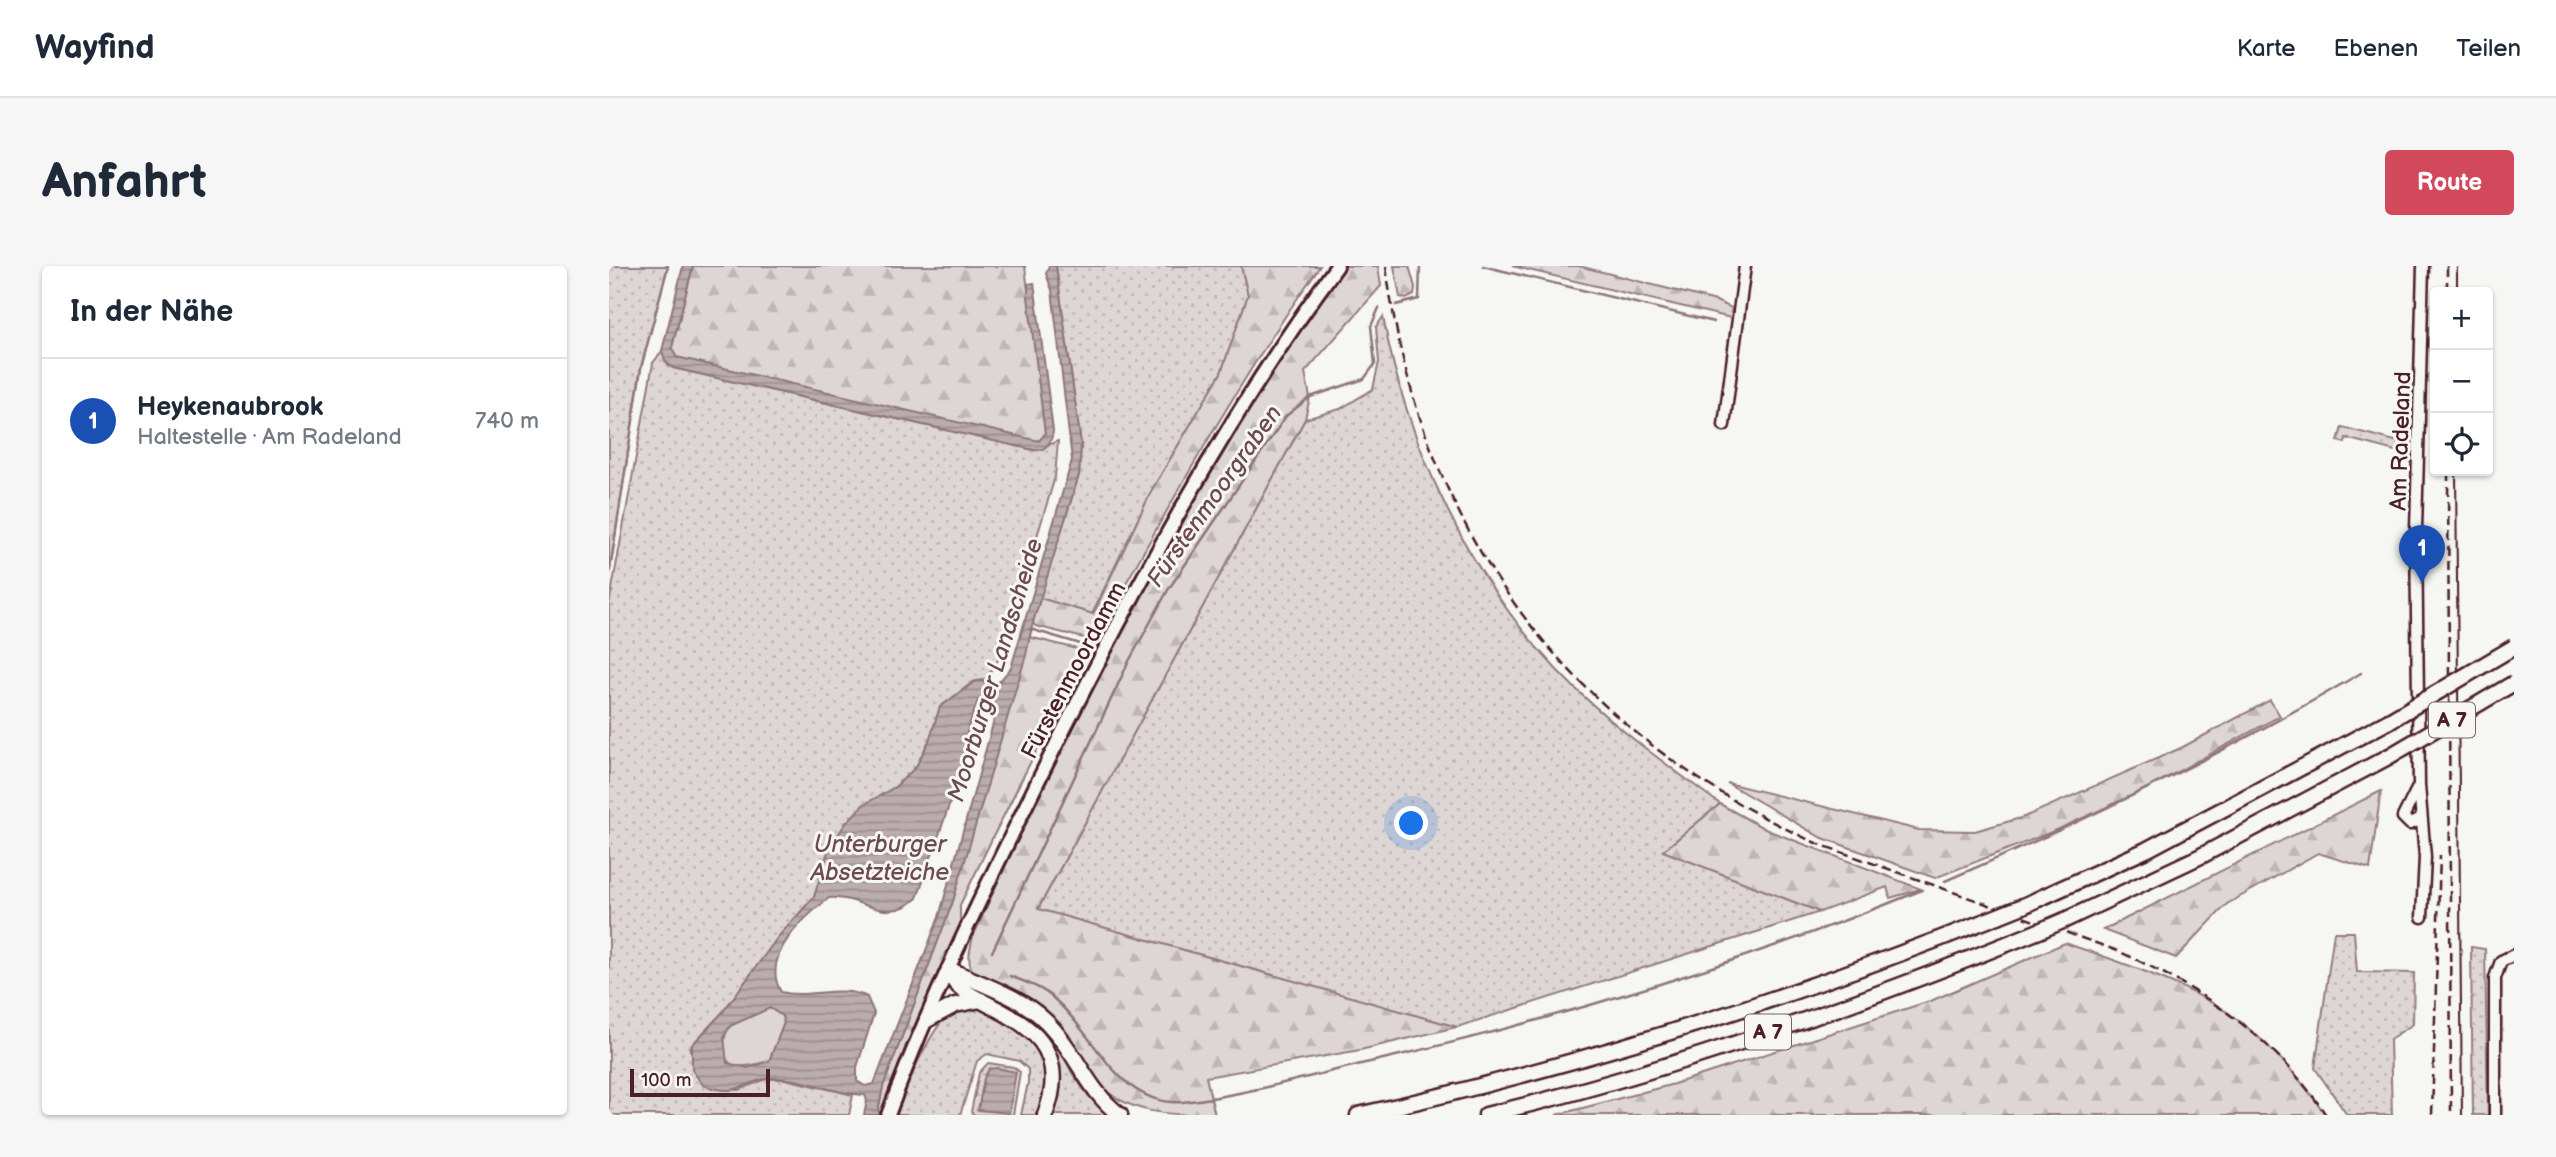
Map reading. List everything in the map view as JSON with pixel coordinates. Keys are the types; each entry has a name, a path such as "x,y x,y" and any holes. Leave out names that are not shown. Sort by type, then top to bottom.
{"highway":[{"name":"A 7","path":"1358,1115 1476,1088 1709,1021 1879,963 2023,906 2169,838 2389,722 2514,647"},
{"name":"A 7","path":"1486,1115 1644,1072 1810,1019 1905,985 2039,931 2201,856 2389,757 2514,683"},
{"path":"949,969 957,987 1021,1022 1045,1052 1053,1086 1045,1115"},
{"path":"949,969 1037,1013 1058,1034 1096,1093 1120,1115"},
{"path":"927,1020 955,1005 981,1000"}],"main road":[{"name":"Fürstenmoordamm","path":"888,1115 949,969 1003,852 1110,639 1257,385 1337,266"}],"street":[{"path":"1724,425 1745,266"},
{"name":"Am Radeland","path":"2419,785 2403,817 2410,824 2420,820 2416,530 2423,266"},
{"path":"2420,820 2425,857 2422,917"},
{"path":"2495,1115 2495,978 2501,961 2514,955"}],"green space":[{"path":"609,266 668,266 641,368 609,576"},
{"path":"693,266 1025,266 1044,439 1034,441 676,357 672,347"},
{"path":"1056,266 1241,266 1248,295 1221,373 1153,488 1092,614 1040,598 1079,475 1081,444"},
{"path":"1241,266 1320,266 1256,362 1196,461 1105,621 1031,762 960,905 960,926 906,1045 882,1115 878,1111 883,1087 953,901 1029,637 1082,650 1088,639 1035,626 1033,622 1040,598 1093,614 1153,488 1221,373 1248,295"},
{"path":"1344,266 1378,266 1381,286 1305,372 1310,397 1305,419 1038,909 1457,1027 1360,1050 1206,1077 1215,1115 1151,1111 1136,1107 1108,1093 1095,1082 1071,1047 976,976 970,962 973,937 1051,770 1135,606 1249,409 1304,322"},
{"path":"1394,266 1409,266 1415,287 1414,295 1406,299 1400,297"},
{"path":"1512,266 1579,266 1716,301 1732,308 1731,318"},
{"path":"1383,317 1394,365 1425,459 1468,549 1495,592 1524,632 1556,669 1594,706 1720,804 1663,851 1820,912 1457,1027 1038,909 1305,419 1340,409 1373,389 1379,362 1376,327"},
{"path":"662,351 668,365 673,368 1034,450 1058,441 1055,477 1001,655 986,679 973,682 940,707 929,741 916,767 895,787 863,806 846,823 814,897 690,1050 712,1088 739,1090 766,1079 785,1079 853,1095 849,1115 609,1115 609,605 653,363"},
{"path":"2342,427 2410,445 2410,455 2346,438 2345,443 2338,441"},
{"path":"2270,700 2280,716 2146,789 2059,829 1935,878 1820,837 1727,783 1919,830 1975,831 2024,817 2181,748"},
{"path":"2381,791 2370,869 2318,853 2227,904 2176,958 2103,930"},
{"path":"1720,804 1767,830 1921,889 1890,898 1887,887 1820,912 1663,851"},
{"path":"2334,932 2354,932 2357,972 2414,973 2413,1024 2390,1039 2392,1115 2347,1115 2315,1068"},
{"path":"2065,943 2173,983 2213,1003 2258,1036 2283,1061 2326,1115 1556,1115 1674,1084 1933,1000"},
{"path":"2471,947 2485,949 2488,1115 2473,1115"},
{"path":"979,989 1035,1017 1060,1047 1072,1073 1088,1095 1109,1115 1053,1115 1052,1057 977,992"},
{"path":"975,1007 983,1008 1014,1027 1037,1049 1044,1062 1046,1077 1043,1095 1035,1115 1021,1115 1028,1083 1028,1069 1019,1061 987,1054 977,1061 960,1115 894,1115 917,1064 939,1025 952,1013"},
{"path":"770,1008 782,1016 784,1023 769,1061 739,1066 728,1062 724,1047 728,1028"},
{"path":"988,1063 1013,1067 1020,1072 1013,1115 975,1115 971,1112 979,1073"}],"water":[{"path":"683,266 693,266 672,347 676,357 1039,441 1045,434 1028,297 1028,284 1034,283 1053,431 1051,439 1045,448 1034,450 673,368 665,361 662,351"},
{"name":"Unterburger Absetzteiche","path":"1049,266 1056,266 1081,444 1079,475 1033,622 1026,655 953,901 883,1087 878,1111 882,1115 864,1115 867,1101 865,1095 784,1078 762,1079 726,1090 703,1085 692,1070 692,1045 722,1013 778,937 814,897 829,848 846,823 863,805 895,787 916,767 929,741 940,707 976,681 999,682 1011,668 1072,460 1052,290 1046,274","holes":["985,698 994,703 996,713 939,917 874,1084 865,1086 857,1081 857,1067 874,1013 867,997 846,992 781,992 776,978 780,952 797,927 829,898 841,898 884,910 895,910 917,898 960,774 968,728 978,700","770,1008 782,1016 784,1023 769,1061 748,1068 727,1063 724,1037 730,1026"]},
{"path":"989,1069 1016,1072 1009,1113 978,1110 984,1078"}],"waterway":[{"path":"609,576 641,368 668,266"},
{"name":"Fürstenmoorgraben","path":"1396,305 1419,299 1420,266"},
{"name":"Fürstenmoorgraben","path":"1483,266 1714,322"},
{"name":"Fürstenmoorgraben","path":"992,952 1129,661 1168,590 1286,416 1310,397 1364,379 1375,364 1371,326 1379,308"},
{"name":"Moorburger Landscheide","path":"1030,629 1084,645"},
{"path":"1945,881 2156,784 2361,673"},
{"path":"1010,976 1053,998 1124,1081 1141,1093 1160,1100 1183,1102 1277,1085 1581,1008 1787,942 1922,890"}],"tram line":[{"path":"2457,266 2457,287"},
{"path":"2456,476 2462,1115"}],"railway":[{"path":"1386,266 1404,363 1433,454 1472,538 1522,614 1581,683 1650,744 1729,797 1816,843 2118,951 2179,982 2207,999 2260,1039 2306,1087 2326,1115"},
{"path":"2447,266 2447,287"},
{"path":"2448,476 2451,1115"},
{"path":"2432,1115 2440,855"}],"place":[{"name":"Heykenaubrook","path":"2422,583"}]}
